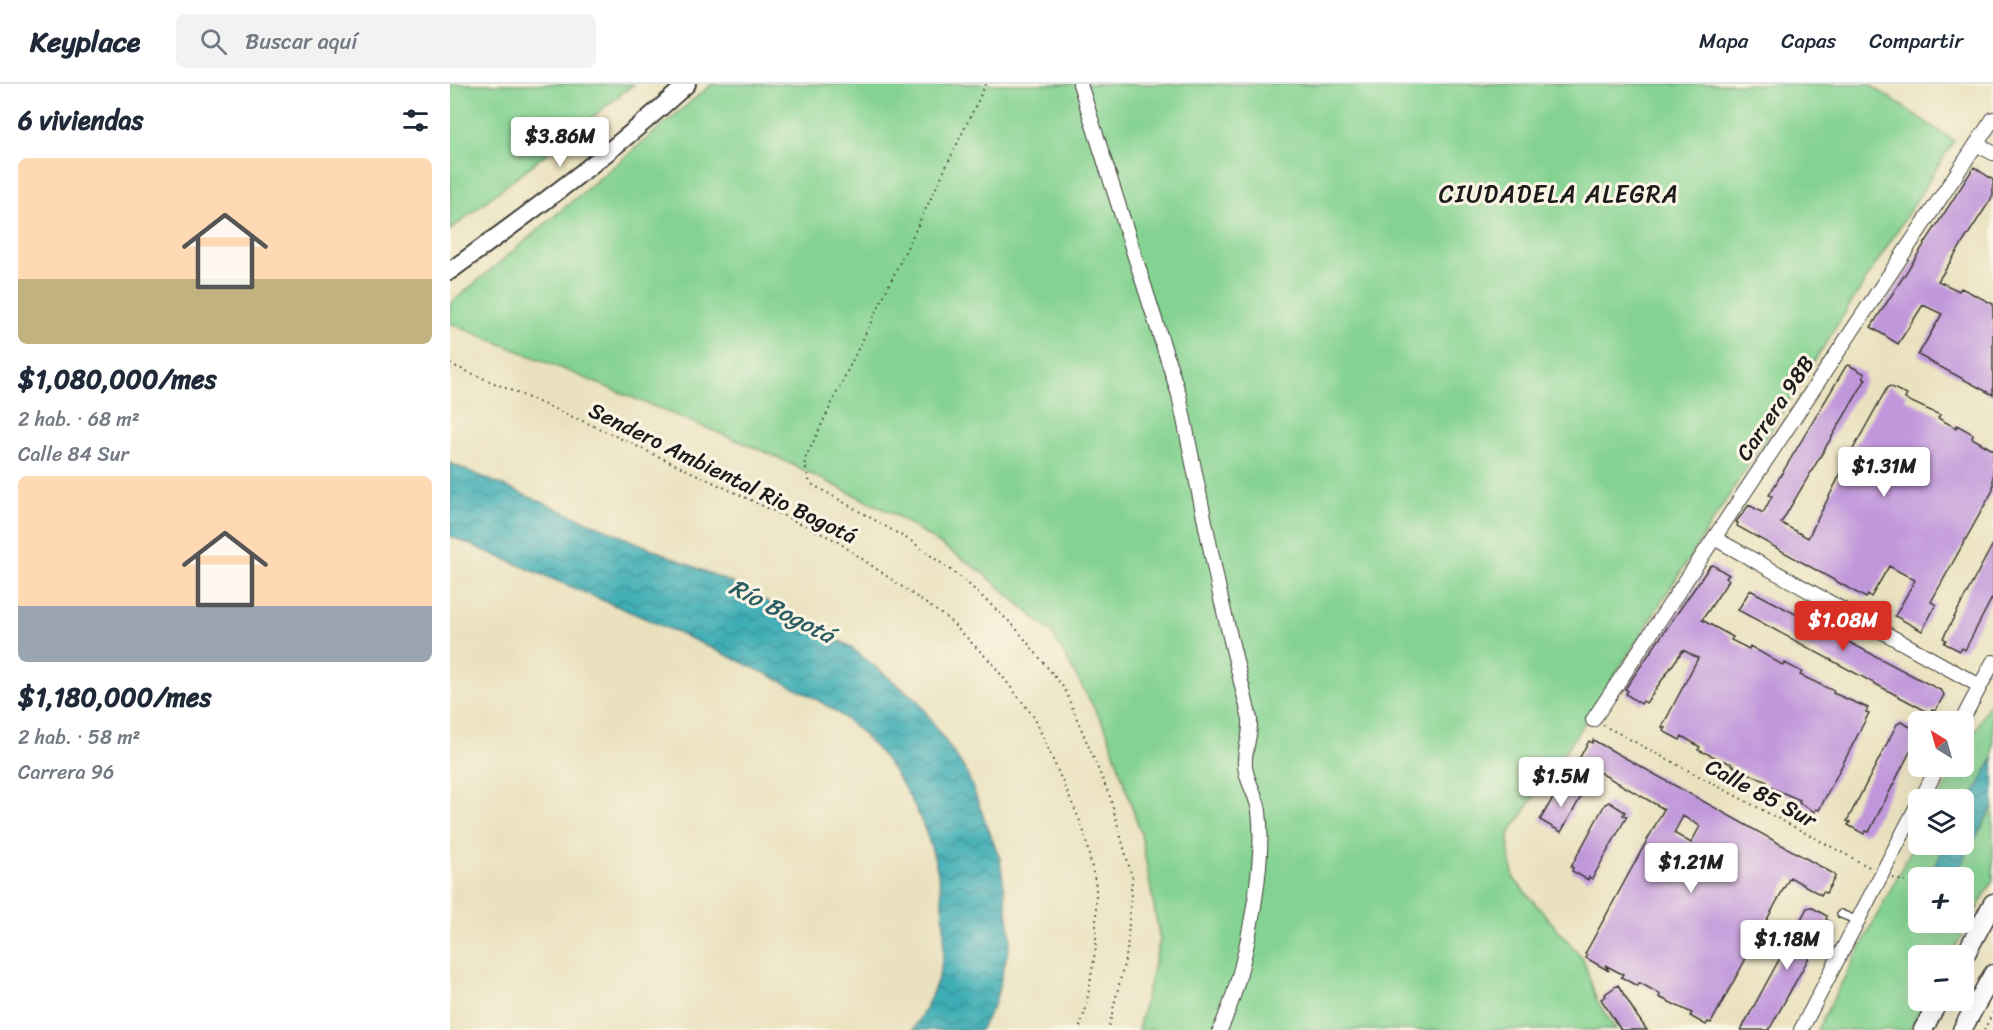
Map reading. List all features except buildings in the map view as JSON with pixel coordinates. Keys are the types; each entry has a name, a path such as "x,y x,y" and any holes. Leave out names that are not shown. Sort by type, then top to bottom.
{"main road":[{"path":"1970,945 1988,905"},
{"path":"1962,1030 1993,974"},
{"path":"1923,1030 1933,1011"}],"street":[{"path":"450,272 555,194 651,117 687,84"},
{"path":"1080,84 1179,394 1220,595 1250,719 1251,739 1245,759 1259,810 1260,855 1247,944 1220,1030"},
{"name":"Carrera 98B","path":"1593,720 1993,119"},
{"path":"1976,144 1993,153"},
{"path":"1713,538 1980,686"},
{"path":"1967,711 1993,662"},
{"path":"1801,1030 1908,823"}],"lane":[{"path":"1840,914 1858,921"}],"path":[{"path":"986,84 804,461 810,483 910,541 964,580 1014,626 1064,688 1110,797 1132,877 1127,952 1108,1030"},
{"name":"Sendero Ambiental Rio Bogotá","path":"450,364 616,436 835,540 948,619 992,663 1034,717 1083,828 1096,886 1096,946 1086,1008 1079,1030"},
{"name":"Calle 85 Sur","path":"1593,720 1882,874 1908,883"},
{"path":"1984,1030 1993,1013"}],"green space":[{"path":"450,84 634,84 450,230"},
{"path":"712,84 1869,84 1954,141 1582,727 1509,834 1509,853 1514,879 1583,959 1597,1001 1616,1030 1138,1030 1160,940 1141,834 1107,731 1052,633 981,571 894,514 768,453 450,323 450,304"},
{"path":"1993,696 1993,880 1974,914 1974,867 1908,867 1908,933 1963,933 1957,945 1908,945 1908,1011 1920,1011 1909,1030 1817,1030 1909,855 1974,855 1974,789 1944,789 1950,777 1974,777 1974,733"}],"water":[{"name":"Río Bogotá","path":"450,463 732,583 849,646 918,701 966,771 1000,859 1011,939 995,1003 980,1030 913,1030 932,995 942,964 944,932 941,892 930,844 910,798 882,756 866,738 836,712 780,680 666,627 450,536"},
{"path":"1993,758 1993,806 1974,841 1974,794"},
{"path":"1940,855 1966,855 1959,867 1934,866"}],"district":[{"name":"CIUDADELA ALEGRA","path":"1559,194"}]}
